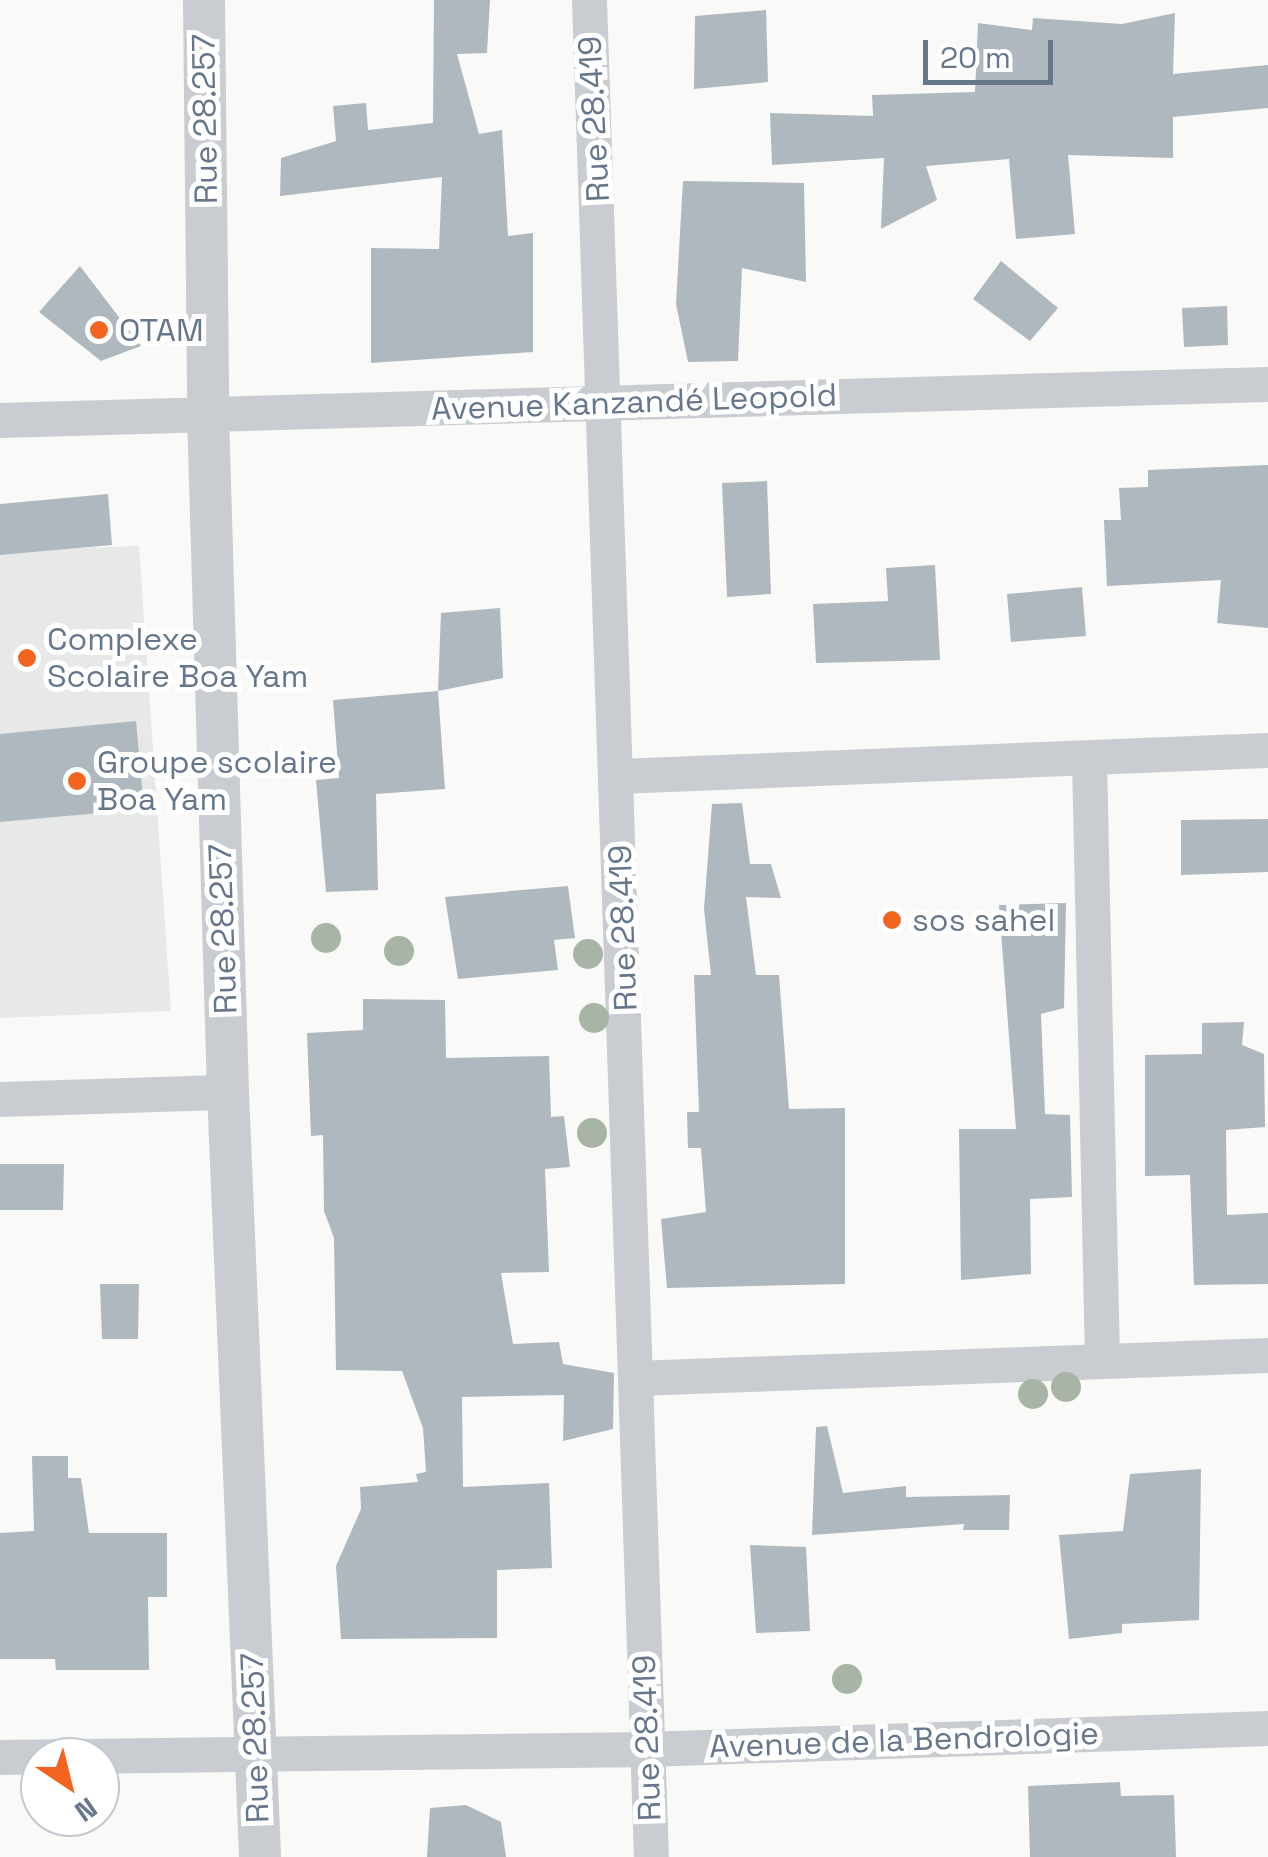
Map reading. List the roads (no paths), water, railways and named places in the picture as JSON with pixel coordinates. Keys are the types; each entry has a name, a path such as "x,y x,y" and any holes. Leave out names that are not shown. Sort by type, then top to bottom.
{"street":[{"name":"Rue 28.257","path":"204,0 208,414 228,1092 260,1857"},
{"name":"Rue 28.419","path":"589,0 606,403 651,1857"},
{"name":"Avenue Kanzandé Leopold","path":"0,420 1268,384"},
{"path":"618,776 1268,750"},
{"path":"1089,758 1102,1361"},
{"path":"0,1099 228,1092"},
{"path":"636,1378 1268,1355"},
{"name":"Avenue de la Bendrologie","path":"0,1756 256,1750 647,1749 1268,1728"}],"place":[{"name":"OTAM","path":"99,330"},
{"name":"Complexe Scolaire Boa Yam","path":"27,658"},
{"name":"Groupe scolaire Boa Yam","path":"77,781"},
{"name":"sos sahel","path":"892,920"}]}
